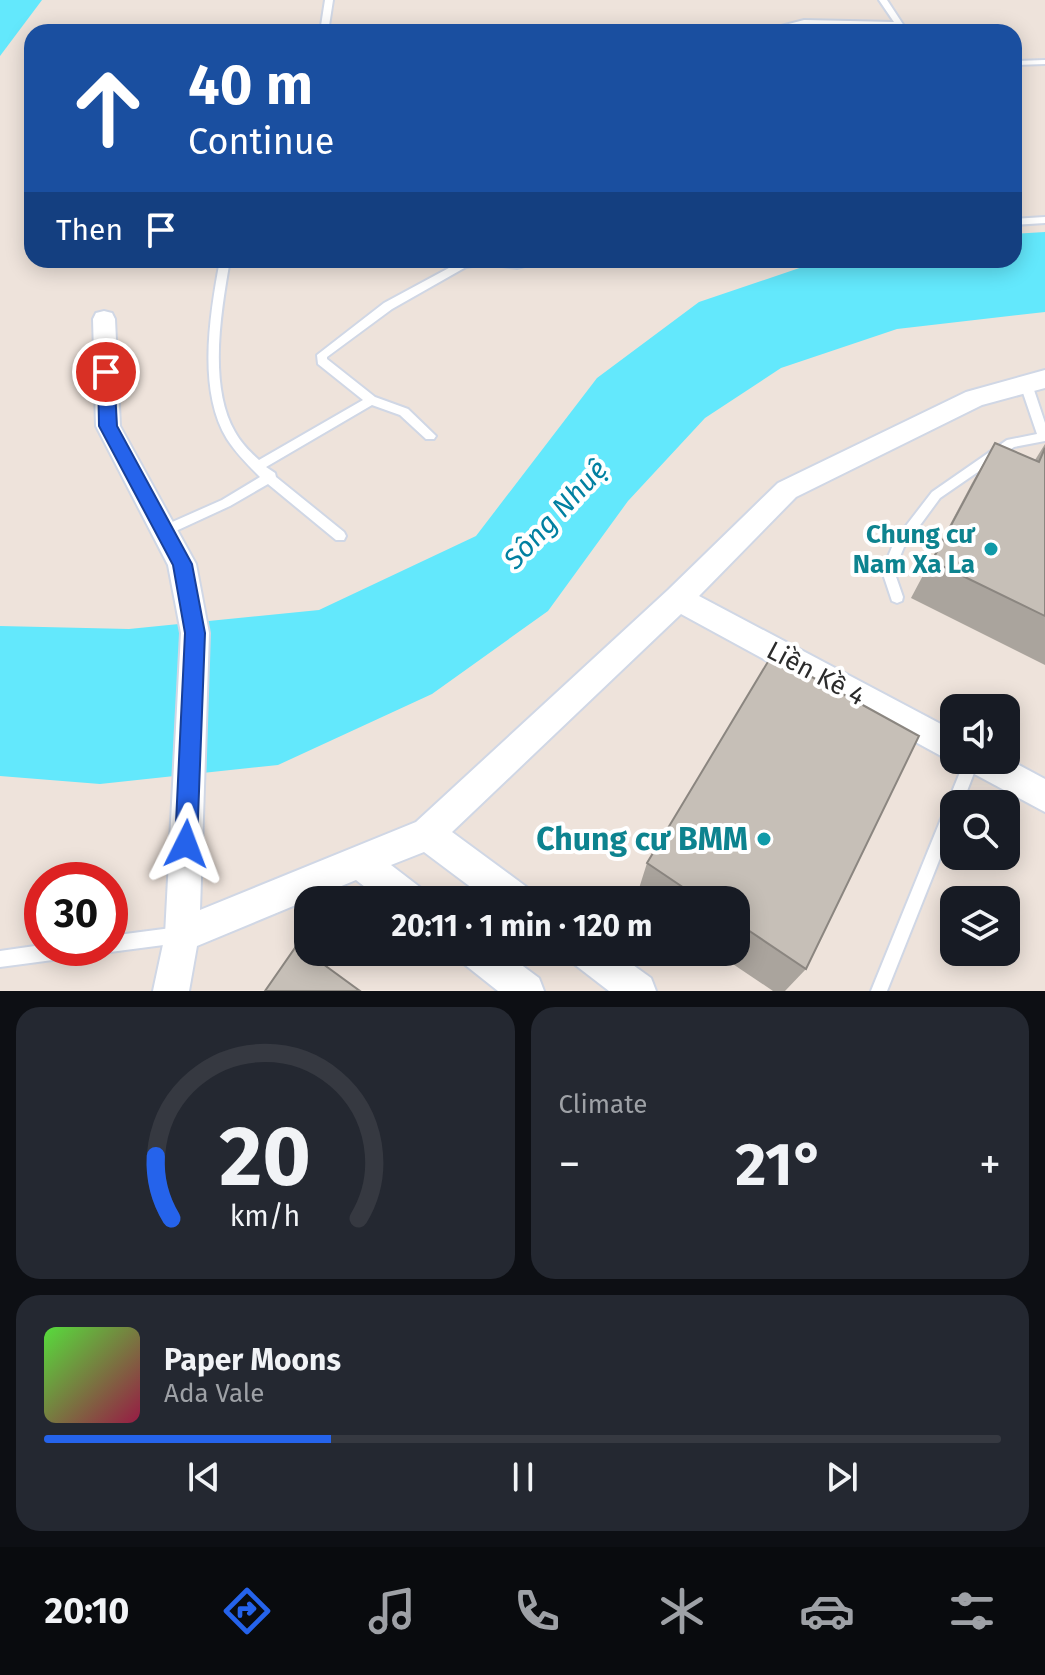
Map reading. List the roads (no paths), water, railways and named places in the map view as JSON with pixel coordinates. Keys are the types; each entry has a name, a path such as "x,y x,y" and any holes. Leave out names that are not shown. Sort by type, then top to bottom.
{"street":[{"path":"104,319 108,426 182,564 195,633 182,935 171,991"},
{"path":"182,935 427,834 678,599 787,490 975,398 1035,382"},
{"name":"Liền Kề 4","path":"678,599 940,739"},
{"path":"1004,774 1045,796"},
{"path":"427,834 497,886"},
{"path":"358,861 391,886"},
{"path":"494,966 526,991"},
{"path":"605,966 638,991"}],"lane":[{"path":"325,24 329,0"},
{"path":"883,0 899,24"},
{"path":"796,24 837,24"},
{"path":"1022,63 1045,62"},
{"path":"1022,221 1045,220"},
{"path":"224,268 215,357 222,417 229,433 259,466 340,536"},
{"path":"430,436 404,412 371,400 322,361 322,355 388,306 457,268"},
{"path":"897,597 888,571 899,544 936,495 1011,443 1044,437 1035,382"},
{"path":"259,466 371,400"},
{"path":"165,531 226,503 271,476"},
{"path":"879,991 966,774"},
{"path":"128,942 182,935"},
{"path":"0,959 24,956"}],"water":[{"path":"0,0 42,0 0,56"},
{"name":"Sông Nhuệ","path":"1045,232 1045,312 897,329 781,368 705,418 628,501 548,611 432,694 278,765 100,784 0,776 0,626 129,629 319,610 476,536 597,378 699,302 799,268 1022,268 1022,233"}],"place":[{"name":"Chung cư Nam Xa La","path":"991,549"},
{"name":"Chung cư BMM","path":"764,839"}]}
